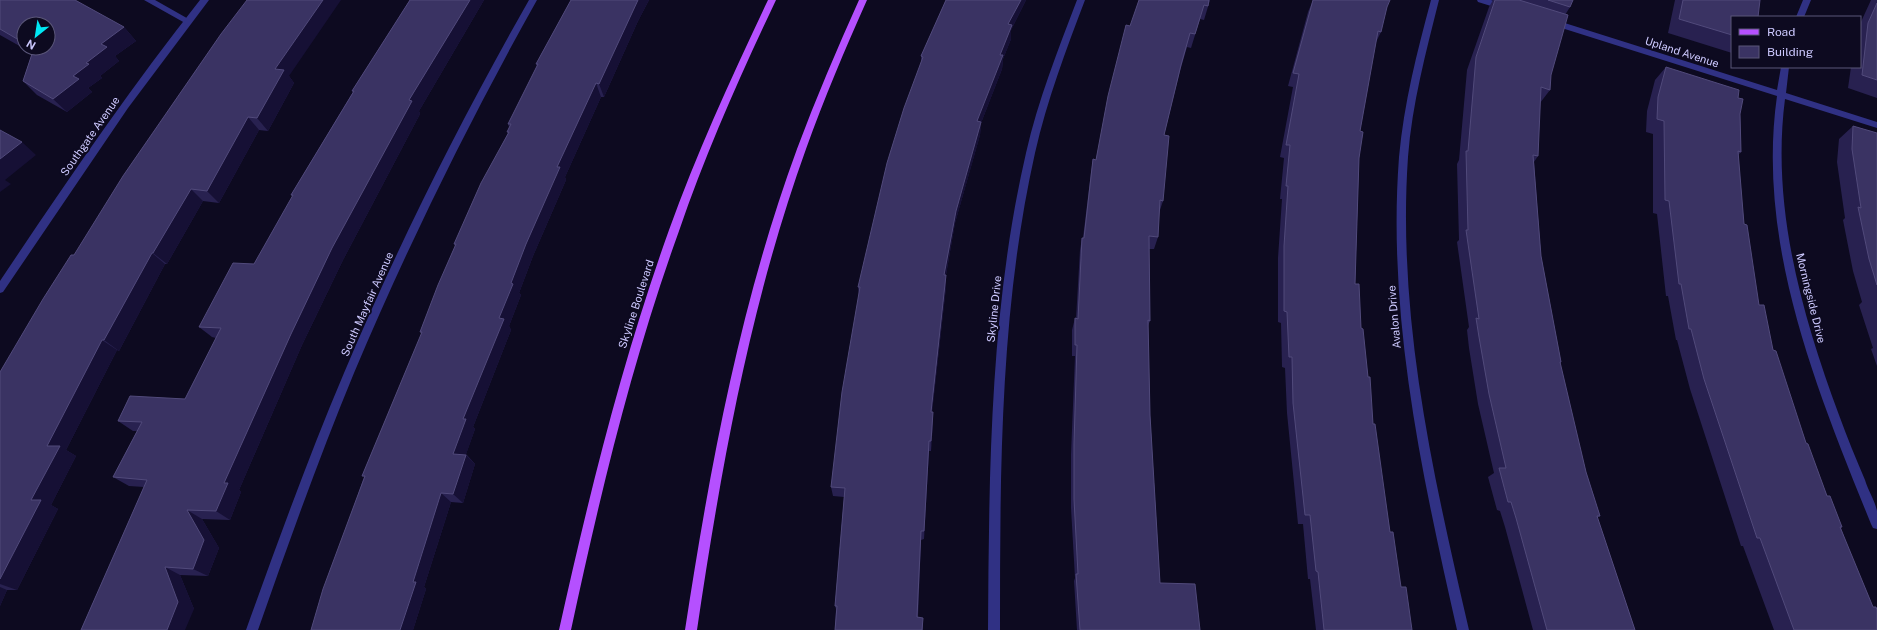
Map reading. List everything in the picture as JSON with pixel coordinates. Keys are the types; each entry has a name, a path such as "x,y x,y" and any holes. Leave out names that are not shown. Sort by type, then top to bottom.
{"main road":[{"name":"Skyline Boulevard","path":"565,630 589,519 631,357 671,236 712,128 732,82 772,0"},
{"path":"691,630 709,514 723,439 755,304 787,194 804,144 828,81 863,0"}],"street":[{"path":"148,0 188,21"},
{"name":"Southgate Avenue","path":"0,289 72,181 188,21 205,0"},
{"name":"South Mayfair Avenue","path":"252,630 297,503 353,364 388,284 459,135 504,49 533,0"},
{"name":"Skyline Drive","path":"994,630 996,438 1001,349 1010,272 1020,201 1033,139 1050,80 1081,0"},
{"name":"Avalon Drive","path":"1435,0 1422,37 1405,133 1401,187 1401,244 1405,314 1424,452 1442,541 1463,630"},
{"path":"1481,0 1511,9"},
{"path":"1800,16 1807,0"},
{"name":"Upland Avenue","path":"1541,19 1877,125"},
{"name":"Morningside Drive","path":"1785,68 1779,94 1778,179 1783,229 1793,286 1828,404 1877,524"}],"building":[{"path":"0,0 75,0 124,27 101,44 107,47 86,63 89,64 73,76 79,79 53,99 23,81 31,56 56,56 56,16 16,16 16,38 0,29"},
{"path":"247,0 323,0 275,69 284,70 257,118 248,117 207,191 191,189 152,253 104,340 102,340 47,446 60,446 31,500 41,500 0,579 0,372 43,299 71,255 74,255 123,176 221,34"},
{"path":"410,0 470,0 409,100 412,101 332,248 291,334 224,483 228,483 216,511 187,510 204,540 193,569 165,567 178,602 167,630 81,630 147,480 113,477 142,422 118,421 130,396 185,399 221,328 199,327 233,263 254,264 293,195 291,195 354,91 352,91"},
{"path":"571,0 638,0 599,84 596,83 557,167 560,167 526,244 511,283 513,284 499,318 504,319 463,419 466,419 453,454 466,455 453,494 441,493 413,582 416,582 400,630 311,630 323,589 365,476 362,476 422,332 420,332 438,285 456,244 454,244 481,183 509,132 507,132 511,124 508,124 538,64 536,64"},
{"path":"946,0 1021,0 1008,24 1012,25 1000,55 1003,55 977,121 981,122 956,211 944,275 946,275 931,412 933,412 931,441 929,441 924,531 921,531 917,617 923,618 922,630 835,630 837,606 835,606 845,488 831,487 842,392 860,287 858,287 887,163 904,108 923,57 921,56"},
{"path":"1139,0 1209,0 1208,6 1204,5 1195,34 1190,33 1181,65 1164,135 1169,136 1163,201 1160,200 1158,237 1149,236 1150,321 1148,320 1150,415 1160,583 1195,584 1200,630 1080,630 1076,574 1078,574 1074,499 1074,444 1077,345 1075,345 1075,318 1078,319 1082,238 1084,238 1093,159 1096,160 1108,96 1126,25 1130,26"},
{"path":"1313,0 1390,0 1381,32 1378,31 1360,131 1363,132 1359,158 1355,284 1359,284 1361,328 1363,329 1368,377 1370,377 1373,424 1375,424 1390,532 1393,532 1401,587 1406,587 1412,630 1324,630 1310,515 1305,515 1293,403 1292,357 1289,357 1287,312 1284,311 1284,246 1288,186 1286,186 1290,145 1286,145 1299,74 1293,73"},
{"path":"1495,0 1519,0 1568,15 1551,75 1550,90 1541,87 1538,156 1533,155 1541,256 1560,362 1586,472 1600,516 1597,516 1635,630 1547,630 1516,518 1511,502 1508,502 1499,468 1506,468 1489,394 1479,337 1476,318 1479,319 1466,230 1468,230 1466,151 1468,151 1476,57"},
{"path":"1548,0 1573,0 1570,7"},
{"path":"1683,0 1760,0 1758,16 1731,16 1731,35 1679,19"},
{"path":"1877,3 1877,80 1862,75 1868,23"},
{"path":"1666,67 1739,90 1738,98 1743,99 1740,114 1741,152 1738,151 1744,224 1747,225 1759,305 1764,305 1773,350 1776,351 1806,443 1808,444 1827,496 1830,496 1842,527 1840,527 1873,607 1876,607 1877,630 1794,630 1760,538 1757,538 1704,379 1691,329 1689,329 1681,284 1679,284 1669,201 1665,200 1664,121 1657,119 1658,97"},
{"path":"1853,126 1877,133 1877,285 1869,259 1858,207 1861,208 1852,149"},
{"path":"0,130 22,142 0,159"}]}
